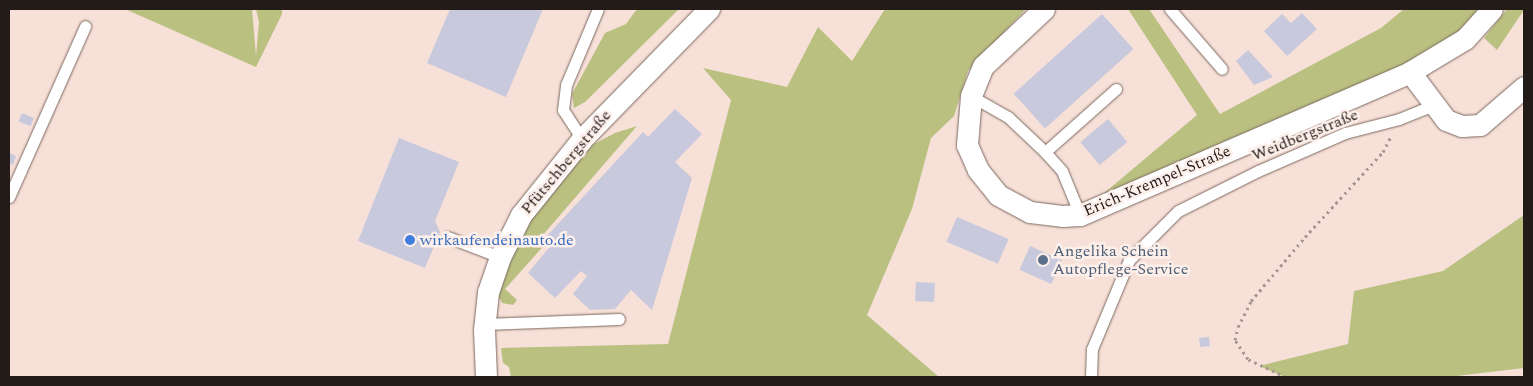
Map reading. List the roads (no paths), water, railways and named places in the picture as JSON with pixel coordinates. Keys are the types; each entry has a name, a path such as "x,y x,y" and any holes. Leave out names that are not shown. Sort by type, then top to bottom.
{"street":[{"name":"Pfütschbergstraße","path":"486,377 484,324 488,292 500,257 521,215 582,139 709,9"},
{"name":"Erich-Krempel-Straße","path":"1044,9 983,66 971,96 968,145 978,170 998,195 1030,212 1080,215 1410,72 1465,39 1492,9"},
{"path":"1410,72 1446,120 1462,126 1480,125 1524,87"}],"lane":[{"path":"582,139 563,110 566,86 598,9"},
{"path":"1170,9 1222,69"},
{"path":"9,197 85,26"},
{"path":"1045,152 1116,89"},
{"path":"971,96 1008,116 1045,152 1062,171 1080,215"},
{"name":"Weidbergstraße","path":"1091,377 1092,349 1106,309 1129,260 1178,211 1258,170 1345,133 1399,119 1433,105"},
{"path":"448,236 500,257"},
{"path":"484,324 619,319"}],"place":[{"name":"wirkaufendeinauto.de","path":"410,240"},
{"name":"Angelika Schein Autopflege-Service","path":"1043,260"}]}
